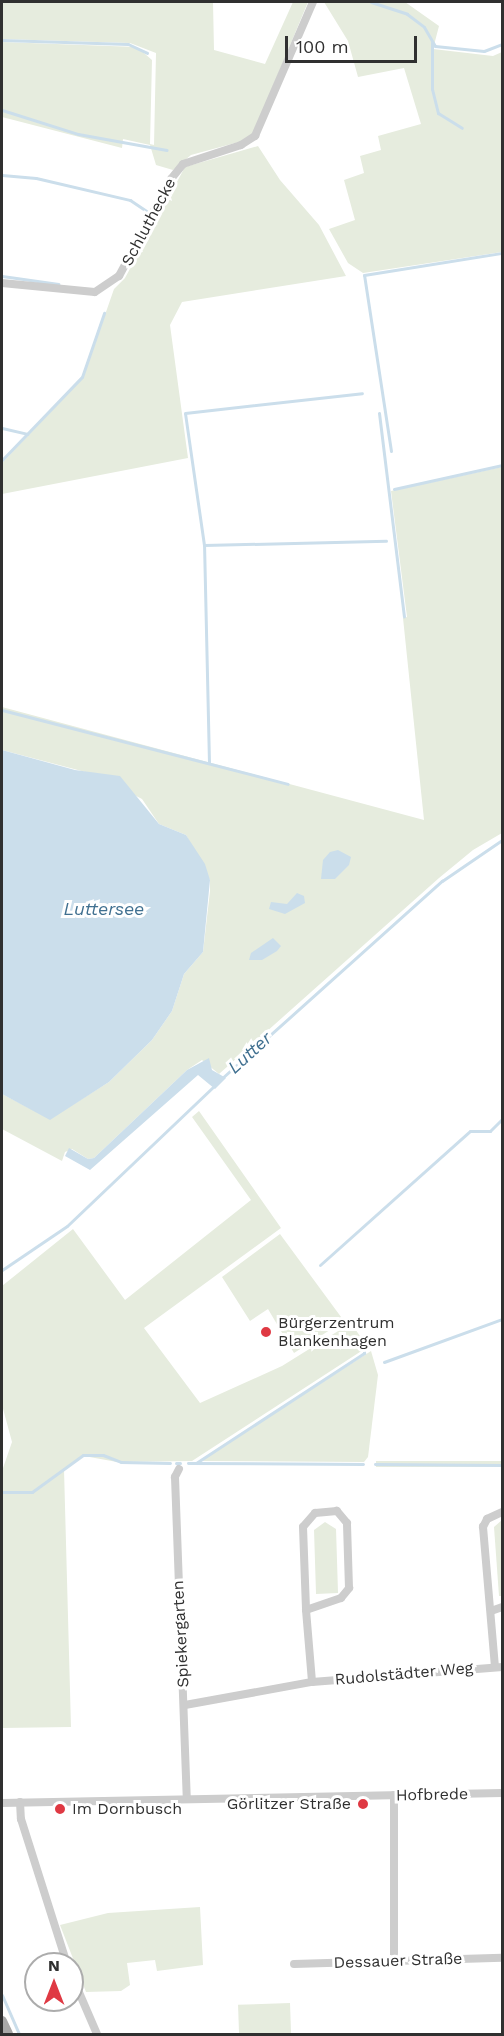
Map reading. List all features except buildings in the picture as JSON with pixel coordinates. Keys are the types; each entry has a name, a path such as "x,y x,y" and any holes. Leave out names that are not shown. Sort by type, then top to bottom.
{"main road":[{"path":"2,2021 8,2034"}],"street":[{"name":"Schluthecke","path":"2,282 95,292 119,276 171,179 183,164 241,145 255,136 313,2"},
{"name":"Spiekergarten","path":"179,1469 175,1477 175,1497 187,1799"},
{"name":"Rudolstädter Weg","path":"306,1611 341,1599 349,1588 347,1523 337,1511 315,1513 303,1527 306,1611 312,1682"},
{"name":"Rudolstädter Weg","path":"185,1705 312,1682 499,1667 483,1527 488,1519 502,1512"},
{"path":"491,1611 502,1607"},
{"name":"Hofbrede","path":"2,1803 502,1793"},
{"path":"394,1795 394,1961"},
{"path":"20,1802 24,1829 63,1952"},
{"name":"Dessauer Straße","path":"294,1964 502,1958"},
{"path":"84,2004 97,2034"}],"shaded area":[{"path":"2,2 213,2 214,50 265,64 293,2 308,2 253,134 246,140 191,155 173,170 156,165 150,145 123,139 122,148 2,117 2,42 137,47 152,60 150,144 154,145 156,53 130,43 2,39"},
{"path":"324,2 405,2 439,26 433,49 493,56 502,52 502,252 363,273 348,263 329,229 355,220 344,180 364,173 360,156 381,150 378,136 421,124 404,68 358,77 348,41"},
{"path":"258,146 280,180 319,225 346,276 182,302 170,325 188,458 2,494 2,463 83,378 114,289 125,278 185,167"},
{"path":"502,467 502,833 473,850 439,878 219,1074 202,1060 187,1070 94,1158 88,1159 72,1149 65,1152 62,1161 2,1129 2,1094 50,1119 109,1082 152,1040 172,1011 184,974 203,952 210,880 186,835 159,824 142,799 93,774 2,750 2,707 424,820 403,618 407,617 391,491"},
{"path":"199,1111 281,1228 144,1328 200,1403 282,1366 351,1323 362,1339 363,1350 192,1461 117,1462 84,1456 64,1469 71,1727 2,1728 2,1471 12,1442 2,1405 2,1286 73,1229 125,1300 251,1200 192,1117"},
{"path":"280,1234 344,1321 294,1353 268,1309 250,1321 222,1277"},
{"path":"371,1351 378,1375 368,1457 364,1462 200,1461"},
{"path":"376,1461 502,1461 502,1467 376,1467"},
{"path":"502,1520 502,1596 499,1596 494,1527"},
{"path":"325,1522 336,1529 338,1593 316,1594 314,1530"},
{"path":"200,1907 203,1965 157,1971 155,1960 127,1963 130,1985 121,1991 86,1992 84,1952 70,1952 60,1925 108,1913"},
{"path":"290,2003 291,2034 239,2034 238,2005"}],"water":[{"name":"Luttersee","path":"2,750 75,770 120,776 159,824 186,835 205,864 210,880 203,952 184,974 172,1011 152,1040 109,1082 50,1120 2,1094"},
{"path":"338,850 351,857 349,865 335,879 321,879 323,860 330,852"},
{"path":"297,893 304,896 305,903 285,914 269,909 271,902 287,904"},
{"path":"273,938 281,946 277,951 262,960 249,960 251,953"},
{"path":"209,1058 212,1070 226,1078 215,1089 198,1075 90,1170 65,1156 69,1148 88,1159 94,1158 187,1070"}],"waterway":[{"path":"371,2 407,14 424,27 435,46 484,51 502,44"},
{"path":"2,40 128,44 147,53"},
{"path":"432,42 432,89 438,113 462,128"},
{"path":"2,110 78,134 167,150"},
{"path":"2,175 36,178 130,200 148,212"},
{"path":"391,451 364,275 502,253"},
{"path":"2,276 58,284"},
{"path":"2,460 82,377 104,313"},
{"path":"209,763 204,545 185,413 362,393"},
{"path":"379,413 404,616"},
{"path":"2,428 27,434"},
{"path":"394,489 502,465"},
{"path":"204,545 386,541"},
{"path":"2,710 288,784"},
{"name":"Lutter","path":"221,1079 442,881 502,840"},
{"name":"Lutter","path":"2,1270 67,1226 214,1086"},
{"path":"320,1265 470,1131 490,1131 502,1119"},
{"path":"384,1362 502,1319"},
{"path":"196,1463 364,1353 364,1342"},
{"path":"2,1492 32,1492 83,1455 103,1455 121,1462 170,1463"},
{"path":"188,1463 363,1464"},
{"path":"375,1464 502,1465"},
{"path":"2,1995 19,2034"}],"place":[{"name":"Bürgerzentrum Blankenhagen","path":"266,1332"},
{"name":"Görlitzer Straße","path":"363,1804"},
{"name":"Im Dornbusch","path":"60,1809"}]}
